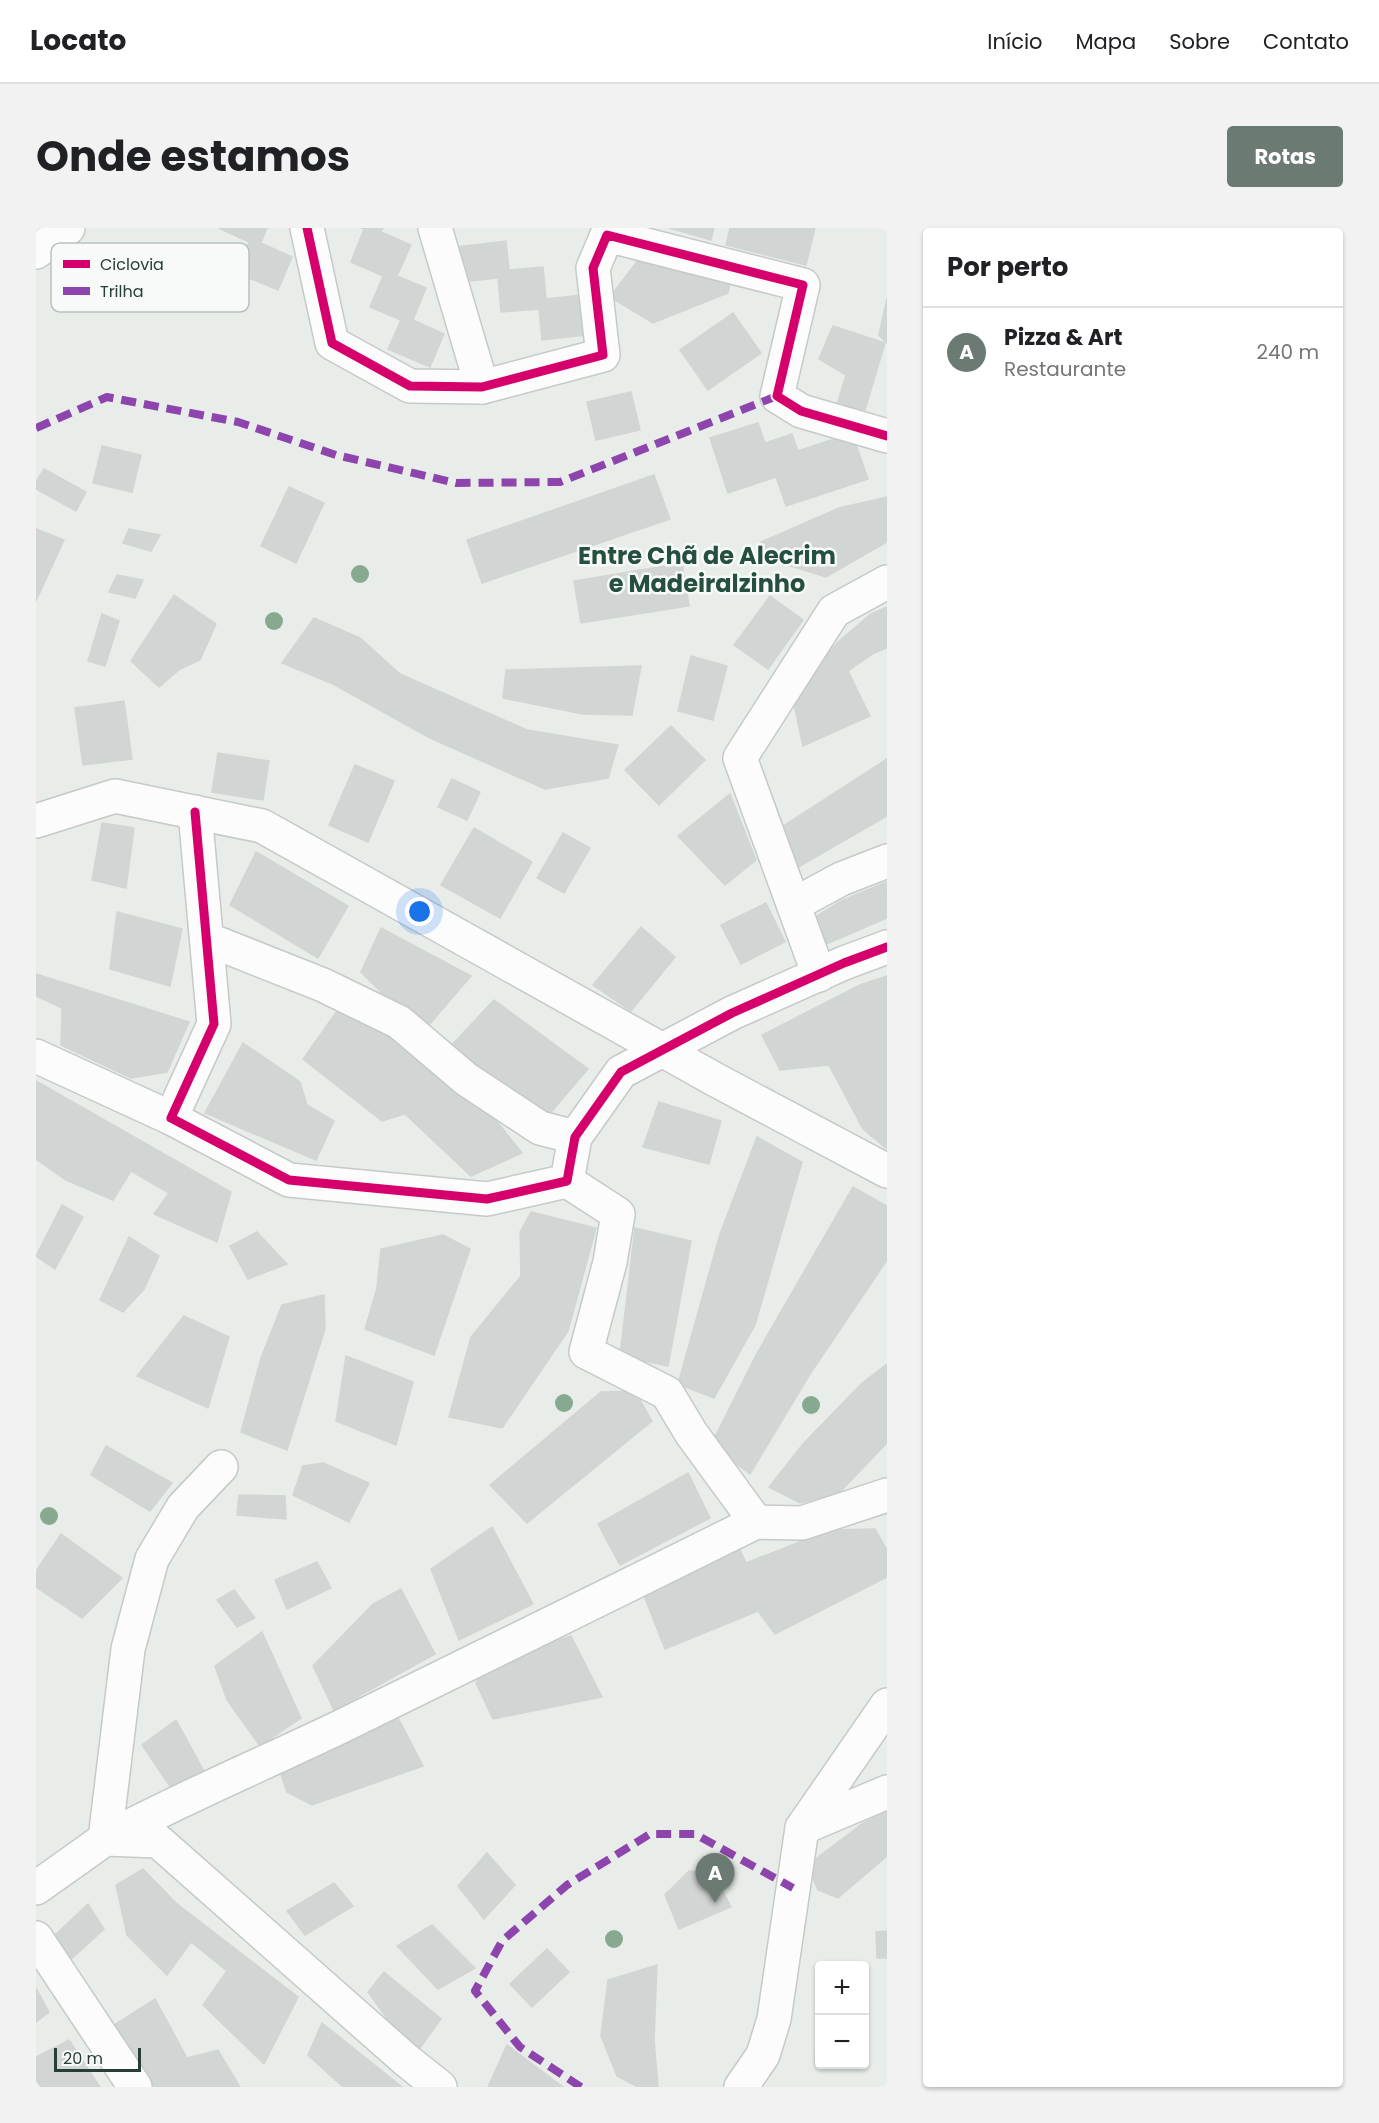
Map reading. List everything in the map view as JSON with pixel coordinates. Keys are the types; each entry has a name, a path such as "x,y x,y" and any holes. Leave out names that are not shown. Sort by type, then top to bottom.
{"street":[{"path":"36,252 68,228"},
{"path":"307,228 332,343 410,386 482,387 603,356 593,268 607,235 803,285 777,396 801,411 887,436"},
{"path":"435,228 482,387"},
{"path":"819,975 740,758 834,611 887,582"},
{"path":"36,820 115,796 262,826 662,1049 887,1171"},
{"path":"171,1118 214,1024 195,812"},
{"path":"795,904 841,879 887,861"},
{"path":"207,939 323,985 399,1022 466,1079 540,1128 575,1137"},
{"path":"567,1182 575,1137 621,1072 732,1013 887,947"},
{"path":"36,1056 171,1118 289,1180 487,1199 567,1182 618,1214 610,1262 586,1352 667,1393 690,1432 756,1522"},
{"path":"105,1839 128,1649 152,1559 183,1508 220,1467"},
{"path":"36,1888 105,1839 160,1810 403,1696 756,1522 802,1523 887,1495"},
{"path":"741,2087 763,2055 774,2019 802,1828 887,1705"},
{"path":"802,1828 887,1792"},
{"path":"105,1839 158,1841 406,2060 440,2087"},
{"path":"36,1938 135,2087"}],"building":[{"path":"219,228 267,228 261,243 292,257 278,290 249,278 249,242"},
{"path":"361,228 383,228 381,232 411,245 397,276 426,288 413,320 444,334 430,367 388,349 401,320 370,307 383,276 351,262 364,229"},
{"path":"669,228 714,228 711,240"},
{"path":"730,228 815,228 806,265 726,245"},
{"path":"506,241 509,270 543,267 546,299 581,295 585,335 542,340 539,309 501,312 498,278 461,282 457,247"},
{"path":"641,256 731,278 728,293 653,323 610,297"},
{"path":"887,298 887,343 879,335"},
{"path":"733,313 761,353 708,390 680,350"},
{"path":"833,326 885,343 865,410 836,408 846,375 819,359"},
{"path":"631,392 640,430 596,440 587,402"},
{"path":"758,423 765,443 792,434 798,451 852,433 868,479 786,506 776,477 728,493 710,438"},
{"path":"102,446 141,455 132,492 93,483"},
{"path":"44,469 86,492 76,511 36,489 36,482"},
{"path":"654,475 670,519 482,583 467,540"},
{"path":"289,487 324,503 296,563 261,546"},
{"path":"887,497 887,542 826,577 775,561 761,542 839,508"},
{"path":"36,529 64,540 36,601"},
{"path":"129,529 160,535 151,551 123,543"},
{"path":"682,563 689,606 581,623 574,581"},
{"path":"117,575 143,580 135,598 109,592"},
{"path":"174,595 216,624 200,660 180,669 159,687 131,661"},
{"path":"770,596 803,620 768,669 734,645"},
{"path":"887,607 887,648 874,653 848,671 870,716 803,746 792,695 838,642 871,614"},
{"path":"102,614 119,621 105,666 88,661"},
{"path":"314,618 360,638 400,674 527,730 618,745 608,778 545,789 430,738 333,684 282,663"},
{"path":"691,656 727,666 713,720 678,711"},
{"path":"641,666 632,715 583,714 503,698 506,670"},
{"path":"124,701 132,759 83,765 75,708"},
{"path":"671,726 705,760 659,805 625,770"},
{"path":"218,753 269,761 263,800 212,792"},
{"path":"887,759 887,816 795,869 777,830"},
{"path":"355,765 394,781 368,842 329,825"},
{"path":"452,779 480,792 467,820 438,807"},
{"path":"730,794 756,860 725,885 678,836"},
{"path":"102,823 134,828 126,888 92,880"},
{"path":"474,828 532,862 500,918 441,885"},
{"path":"563,833 590,848 564,893 537,878"},
{"path":"256,852 348,906 318,958 230,905"},
{"path":"886,882 887,918 824,945 809,921 841,901"},
{"path":"766,903 785,942 741,964 721,925"},
{"path":"117,912 182,929 170,986 110,969"},
{"path":"641,927 675,957 631,1011 593,985"},
{"path":"381,928 471,976 428,1026 401,1012 361,972"},
{"path":"36,974 189,1022 167,1072 131,1078 61,1045 62,1008 36,996"},
{"path":"887,976 887,1149 863,1129 829,1065 780,1070 762,1035 860,985"},
{"path":"494,1000 588,1069 547,1117 447,1050"},
{"path":"342,1004 409,1040 482,1103 522,1153 471,1176 405,1114 382,1121 303,1059"},
{"path":"243,1043 300,1082 307,1105 334,1121 316,1160 205,1113"},
{"path":"36,1081 231,1192 217,1242 154,1214 169,1193 131,1171 113,1200 66,1180 36,1159"},
{"path":"659,1102 721,1121 709,1164 643,1147"},
{"path":"757,1137 802,1162 755,1325 714,1398 678,1384 720,1234"},
{"path":"853,1187 887,1206 887,1260 810,1374 750,1474 711,1445 756,1355"},
{"path":"62,1205 83,1217 55,1269 36,1256"},
{"path":"531,1212 596,1228 568,1331 502,1428 449,1417 471,1337 521,1276 520,1232"},
{"path":"635,1228 691,1241 668,1366 620,1356"},
{"path":"257,1232 287,1264 248,1279 230,1246"},
{"path":"443,1235 470,1249 434,1355 365,1329 377,1288 381,1249"},
{"path":"129,1237 159,1256 144,1289 123,1312 100,1300"},
{"path":"324,1295 325,1329 287,1450 241,1432 261,1358 282,1305"},
{"path":"184,1316 229,1337 208,1408 137,1376"},
{"path":"346,1356 413,1382 396,1445 336,1421"},
{"path":"887,1364 887,1443 836,1496 800,1503 769,1487 803,1444 861,1384"},
{"path":"635,1391 652,1421 527,1523 490,1485 601,1392"},
{"path":"106,1446 172,1483 150,1511 91,1475"},
{"path":"323,1463 369,1483 349,1522 293,1495 303,1466"},
{"path":"688,1473 710,1518 620,1565 598,1524"},
{"path":"239,1495 285,1496 286,1519 237,1515"},
{"path":"492,1527 533,1604 459,1640 431,1569"},
{"path":"875,1529 887,1550 887,1577 775,1634 758,1611 665,1649 643,1593 736,1541 746,1563 830,1530"},
{"path":"61,1534 122,1578 82,1618 36,1587 36,1571"},
{"path":"317,1562 331,1588 287,1609 275,1580"},
{"path":"401,1589 435,1654 334,1710 313,1666 373,1604"},
{"path":"234,1590 255,1618 237,1627 217,1600"},
{"path":"262,1632 301,1718 260,1746 227,1700 215,1666"},
{"path":"571,1636 602,1697 493,1719 476,1683 490,1662"},
{"path":"393,1708 423,1766 312,1805 287,1792 280,1771"},
{"path":"176,1720 205,1773 177,1797 142,1745"},
{"path":"887,1811 887,1856 838,1898 818,1890 812,1876 817,1858 862,1824"},
{"path":"487,1853 515,1885 484,1919 458,1886"},
{"path":"143,1869 176,1903 298,1997 264,2064 203,2005 227,1971 191,1942 167,1975 127,1935 116,1885"},
{"path":"689,1871 713,1873 731,1907 679,1929 665,1895"},
{"path":"334,1883 353,1906 305,1935 287,1911"},
{"path":"88,1904 104,1929 67,1963 50,1940"},
{"path":"432,1925 475,1968 438,1989 397,1946"},
{"path":"887,1931 887,1958 877,1958 876,1932"},
{"path":"547,1949 569,1972 532,2007 510,1984"},
{"path":"657,1965 654,2040 658,2087 638,2087 617,2076 601,2036 608,1980"},
{"path":"384,1972 441,2019 418,2051 399,2035 368,1992"},
{"path":"36,1988 49,2012 36,2022"},
{"path":"155,1999 187,2058 218,2050 240,2087 154,2087 111,2027"},
{"path":"322,2023 402,2087 343,2087 308,2055"},
{"path":"69,2040 100,2087 41,2087 36,2080 36,2057"},
{"path":"507,2045 563,2087 488,2087"}],"marked path":[{"path":"36,428 107,397 238,422 336,455 456,483 560,482 777,396"},
{"path":"581,2087 520,2047 475,1991 502,1941 567,1885 650,1834 695,1834 793,1888"}],"cycle path":[{"path":"307,228 332,343 410,386 482,387 603,355 593,268 607,235 803,285 777,396 801,411 887,436"},
{"path":"195,812 214,1024 171,1118 289,1180 487,1199 567,1181 575,1137 621,1072 732,1013 844,963 887,947"}],"place":[{"name":"Pizza & Art","path":"715,1903"}],"district":[{"name":"Entre Chã de Alecrim e Madeiralzinho","path":"707,569"}]}
